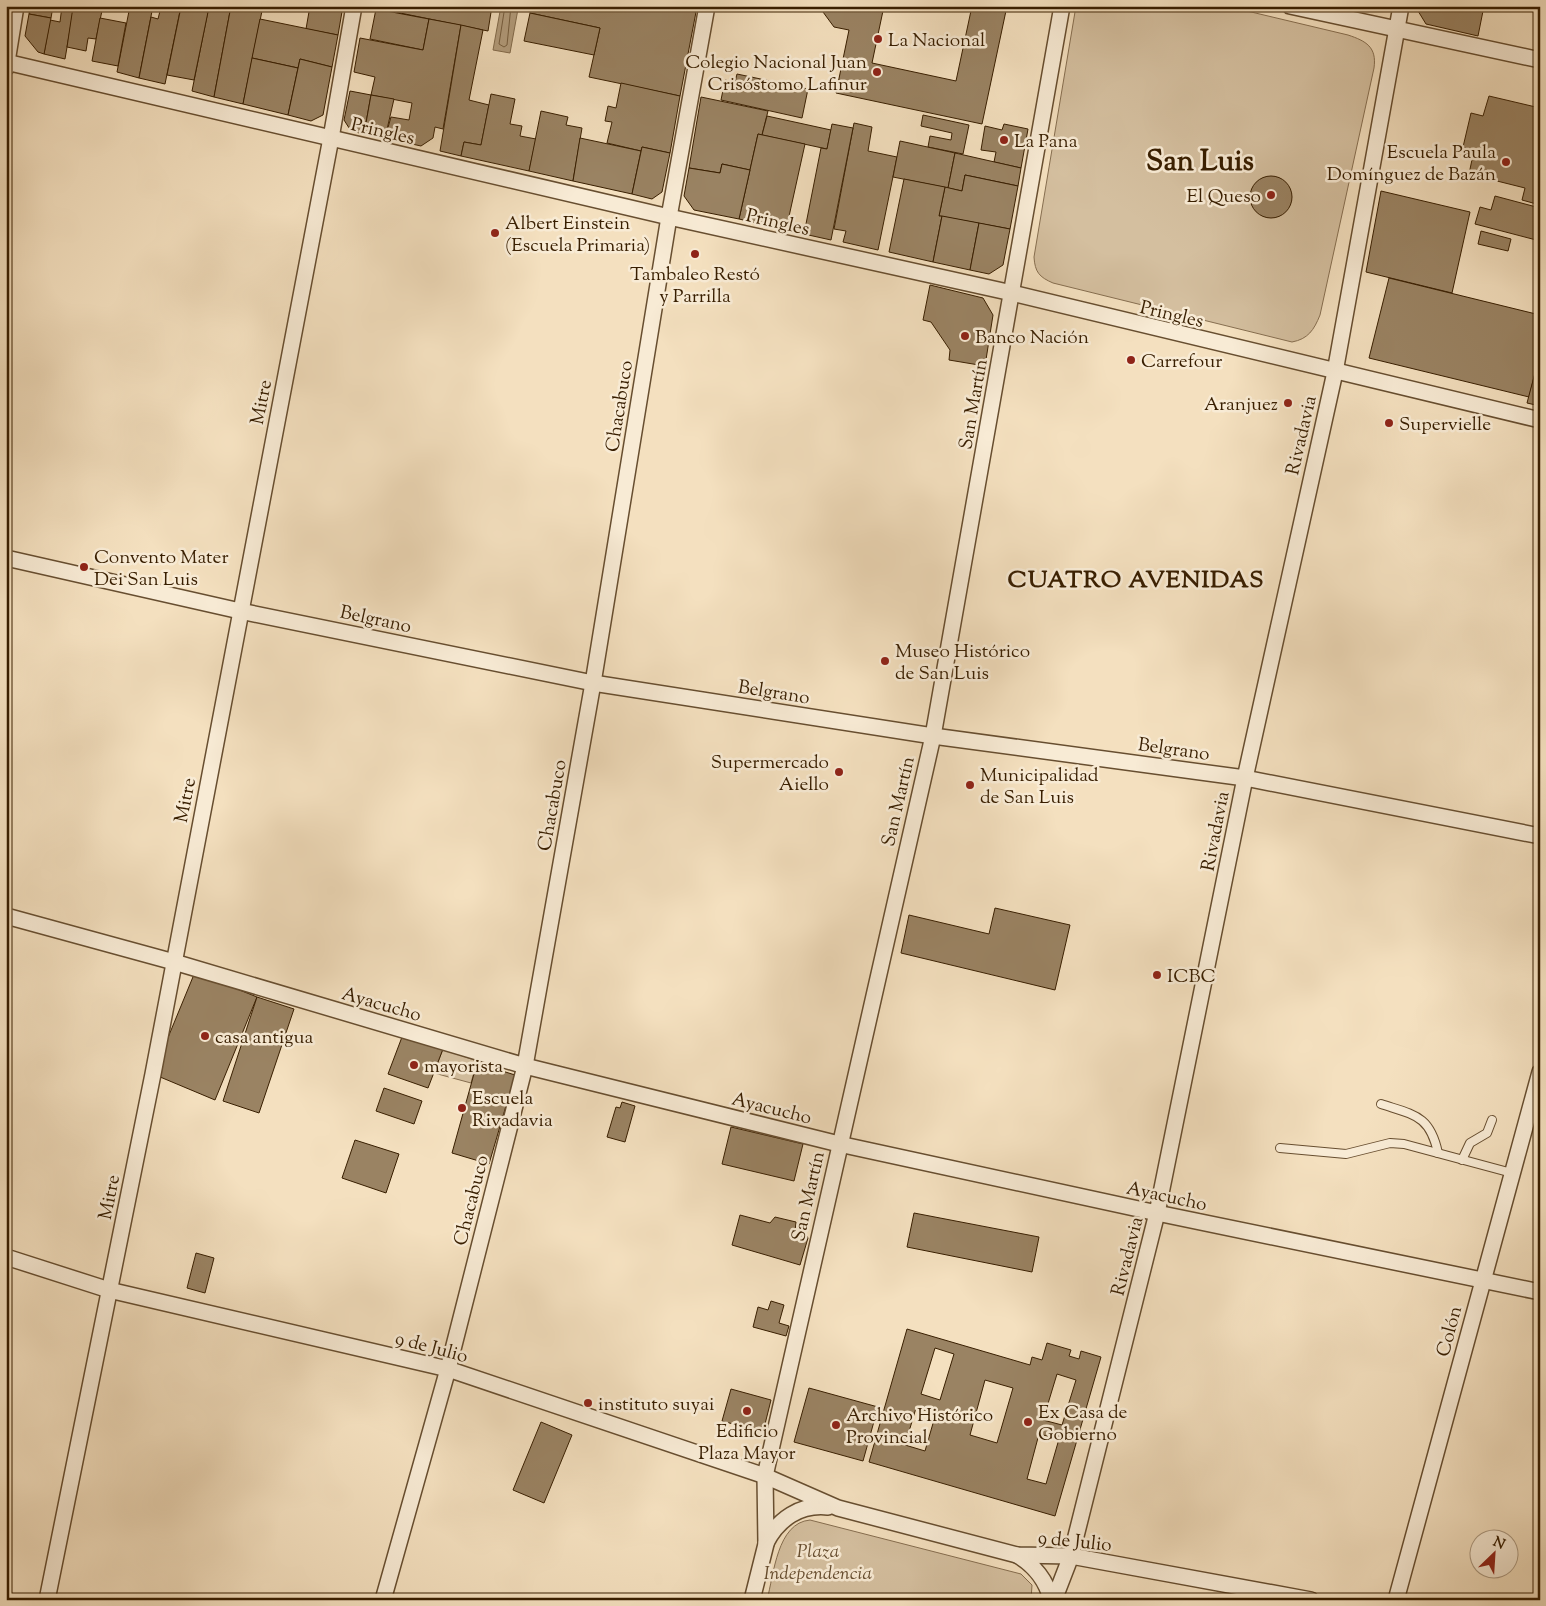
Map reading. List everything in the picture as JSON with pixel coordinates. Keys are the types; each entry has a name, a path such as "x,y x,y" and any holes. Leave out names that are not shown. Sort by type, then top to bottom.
{"street":[{"path":"7,64 16,6"},
{"name":"Mitre","path":"47,1600 174,962 331,138 354,6"},
{"name":"Chacabuco","path":"384,1600 448,1369 525,1066 593,683 669,217 707,6"},
{"name":"San Martín","path":"752,1600 766,1544 765,1476 933,736 1062,6"},
{"path":"1290,6 1540,60"},
{"name":"Rivadavia","path":"1053,1600 1071,1556 1157,1213 1245,778 1335,372 1396,30 1402,6"},
{"name":"Pringles","path":"7,64 1012,294 1540,420"},
{"name":"Belgrano","path":"6,558 240,611 593,683 933,736 1245,778 1540,836"},
{"name":"Ayacucho","path":"6,916 174,962 525,1066 839,1144 1157,1213 1540,1292"},
{"name":"Colón","path":"1396,1600 1540,1072"},
{"name":"9 de Julio","path":"6,1257 110,1290 448,1369 765,1476 838,1508 1017,1555 1071,1556 1312,1600"},
{"name":"9 de Julio","path":"766,1544 776,1526 798,1510 818,1506 838,1508"},
{"path":"1017,1555 1042,1578 1053,1600"}],"lane":[{"path":"1381,1104 1419,1116 1425,1121 1435,1137 1438,1153"},
{"path":"1462,1160 1470,1143 1487,1133 1492,1120"},
{"path":"1280,1148 1346,1154 1390,1143 1404,1144 1512,1173"}],"green space":[{"path":"1076,6 1226,6 1348,35 1365,43 1372,50 1374,68 1320,315 1313,329 1302,339 1292,342 1053,283 1044,279 1039,273 1035,267 1034,257"},
{"path":"443,1049 477,1061 471,1083 434,1073"},
{"name":"Plaza Independencia","path":"810,1520 1021,1574 1032,1585 1031,1600 767,1600 775,1564 784,1540 790,1530 799,1523"}],"water":[{"path":"501,6 518,9 510,53 493,50"}],"building":[{"path":"30,6 53,6 51,18 29,14"},
{"path":"62,6 74,6 65,59 44,54 50,20 60,22"},
{"path":"90,6 103,6 96,39 88,38 86,51 67,47 73,7 89,10"},
{"path":"130,6 153,6 139,78 117,72"},
{"path":"181,6 165,84 139,78 151,17 158,19 161,7"},
{"path":"209,6 231,6 214,97 192,91"},
{"path":"231,6 263,6 243,104 214,97"},
{"path":"310,6 343,6 338,35 306,29"},
{"path":"366,6 492,6 488,31"},
{"path":"531,6 667,6 696,12 680,96 589,77 600,28 530,13"},
{"path":"667,6 697,6 696,12"},
{"name":"Colegio Nacional Juan Crisóstomo Lafinur","path":"825,6 884,6 872,63 956,81 972,6 1007,6 982,124 836,93 849,30 834,27 823,12"},
{"path":"1415,6 1484,6 1478,36 1426,24"},
{"path":"181,7 208,12 194,80 167,75"},
{"path":"376,9 429,19 423,50 370,39"},
{"path":"530,13 600,28 594,55 524,41"},
{"path":"29,14 51,18 44,54 38,52 25,36"},
{"path":"100,18 126,23 118,66 92,61"},
{"path":"260,19 338,35 332,67 300,59 298,68 252,58"},
{"path":"429,19 461,25 443,129 435,127 433,138 421,146 385,138 391,117 409,120 412,103 371,95 375,77 354,72 360,38 423,50"},
{"path":"461,25 483,30 469,100 489,105 481,145 464,142 461,156 440,151"},
{"path":"252,58 298,68 288,115 243,104"},
{"path":"300,59 332,67 323,115 311,121 288,115"},
{"path":"737,74 808,89 802,118 721,100 725,80 735,82"},
{"path":"621,83 680,96 670,153 642,147 641,151 607,143 612,122 605,121 608,106 616,108"},
{"path":"350,91 371,95 364,134 351,131 344,120"},
{"path":"491,94 515,99 510,124 522,126 520,136 536,139 529,171 461,156 464,142 481,145"},
{"path":"371,95 394,99 385,138 364,134"},
{"name":"Escuela Paula Domínguez de Bazán","path":"1489,96 1540,108 1540,205 1522,200 1525,188 1469,174 1474,150 1463,147 1471,113 1483,116"},
{"path":"701,97 768,111 762,135 758,134 750,170 722,164 720,173 689,168"},
{"path":"541,111 568,117 566,125 582,128 573,181 529,171"},
{"path":"923,115 969,125 963,154 928,147 930,136 951,140 952,133 921,126"},
{"path":"767,116 831,130 827,149 762,135"},
{"path":"854,123 872,127 868,151 897,157 878,250 843,242 846,231 834,229"},
{"path":"832,124 853,128 831,240 804,234 821,148 827,149"},
{"name":"La Pana","path":"1004,124 1028,129 1021,168 994,162 996,152 981,150 985,126 1002,130"},
{"path":"758,134 805,144 786,230 739,219"},
{"path":"580,138 641,151 632,194 573,181"},
{"path":"900,141 955,153 948,188 893,177"},
{"path":"642,147 670,153 662,192 652,199 632,194"},
{"path":"955,153 1021,168 1018,186 965,175 962,191 948,188"},
{"path":"722,164 750,170 739,219 694,210 684,196 689,168 720,173"},
{"path":"965,175 1018,186 1010,229 939,216 945,187 962,191"},
{"name":"El Queso","path":"1275,176 1283,179 1289,185 1292,197 1289,209 1283,215 1267,218 1259,215 1253,209 1250,193 1253,185 1259,179"},
{"path":"904,179 945,187 939,216 942,216 933,262 889,252"},
{"path":"1381,191 1470,212 1452,293 1366,272"},
{"path":"1495,196 1540,208 1540,241 1475,224 1480,207 1491,210"},
{"path":"942,216 979,223 970,270 933,262"},
{"path":"979,223 1010,229 1003,265 989,274 970,270"},
{"path":"1481,231 1511,239 1508,251 1478,244"},
{"path":"1389,278 1540,315 1540,354 1529,397 1369,358"},
{"name":"Banco Nación","path":"930,285 983,298 993,315 985,366 949,360 950,350 931,322 923,320"},
{"path":"1540,354 1540,406 1527,403"},
{"path":"995,908 1070,925 1055,990 901,953 909,915 989,934"},
{"name":"casa antigua","path":"195,972 257,997 215,1100 153,1074"},
{"path":"257,997 294,1009 259,1113 223,1101"},
{"name":"mayorista","path":"402,1037 443,1049 428,1088 388,1074"},
{"path":"477,1063 515,1075 489,1164 452,1153"},
{"path":"384,1088 422,1101 414,1124 376,1111"},
{"path":"622,1102 635,1106 625,1142 607,1137 616,1107 620,1108"},
{"path":"731,1127 803,1144 794,1181 722,1164"},
{"path":"355,1140 399,1154 386,1193 342,1178"},
{"path":"914,1213 1039,1237 1032,1272 907,1247"},
{"path":"740,1215 770,1223 775,1217 796,1222 795,1231 805,1233 808,1238 800,1265 732,1245"},
{"path":"196,1253 214,1258 205,1293 187,1288"},
{"path":"771,1301 784,1305 779,1323 789,1326 786,1336 753,1327 758,1307 768,1310"},
{"name":"Ex Casa de Gobierno","path":"907,1329 1030,1365 1032,1357 1042,1360 1047,1343 1071,1350 1069,1356 1079,1359 1081,1351 1101,1357 1055,1516 869,1462","holes":["935,1348 954,1354 940,1400 921,1394","1057,1374 1076,1380 1062,1425 1043,1420","985,1380 1013,1388 997,1443 970,1435","916,1408 936,1413 925,1451 905,1445","1039,1434 1059,1439 1046,1484 1027,1479"]},
{"name":"Archivo Histórico Provincial","path":"809,1388 878,1407 863,1461 794,1442"},
{"name":"Edificio Plaza Mayor","path":"731,1389 771,1400 763,1432 722,1421"},
{"path":"541,1422 572,1435 544,1503 513,1490"}],"place":[{"name":"La Nacional","path":"878,39"},
{"name":"Colegio Nacional Juan Crisóstomo Lafinur","path":"877,72"},
{"name":"La Pana","path":"1004,140"},
{"name":"Escuela Paula Domínguez de Bazán","path":"1506,162"},
{"name":"El Queso","path":"1271,195"},
{"name":"Albert Einstein (Escuela Primaria)","path":"495,233"},
{"name":"Tambaleo Restó y Parrilla","path":"695,254"},
{"name":"Banco Nación","path":"965,336"},
{"name":"Carrefour","path":"1131,360"},
{"name":"Aranjuez","path":"1288,403"},
{"name":"Supervielle","path":"1389,423"},
{"name":"Convento Mater Dei San Luis","path":"84,567"},
{"name":"Museo Histórico de San Luis","path":"885,661"},
{"name":"Supermercado Aiello","path":"839,772"},
{"name":"Municipalidad de San Luis","path":"970,785"},
{"name":"ICBC","path":"1157,975"},
{"name":"casa antigua","path":"205,1036"},
{"name":"mayorista","path":"414,1065"},
{"name":"Escuela Rivadavia","path":"462,1108"},
{"name":"instituto suyai","path":"588,1403"},
{"name":"Edificio Plaza Mayor","path":"747,1411"},
{"name":"Ex Casa de Gobierno","path":"1028,1422"},
{"name":"Archivo Histórico Provincial","path":"836,1425"}],"district":[{"name":"San Luis","path":"1200,160"},
{"name":"CUATRO AVENIDAS","path":"1136,579"}]}
